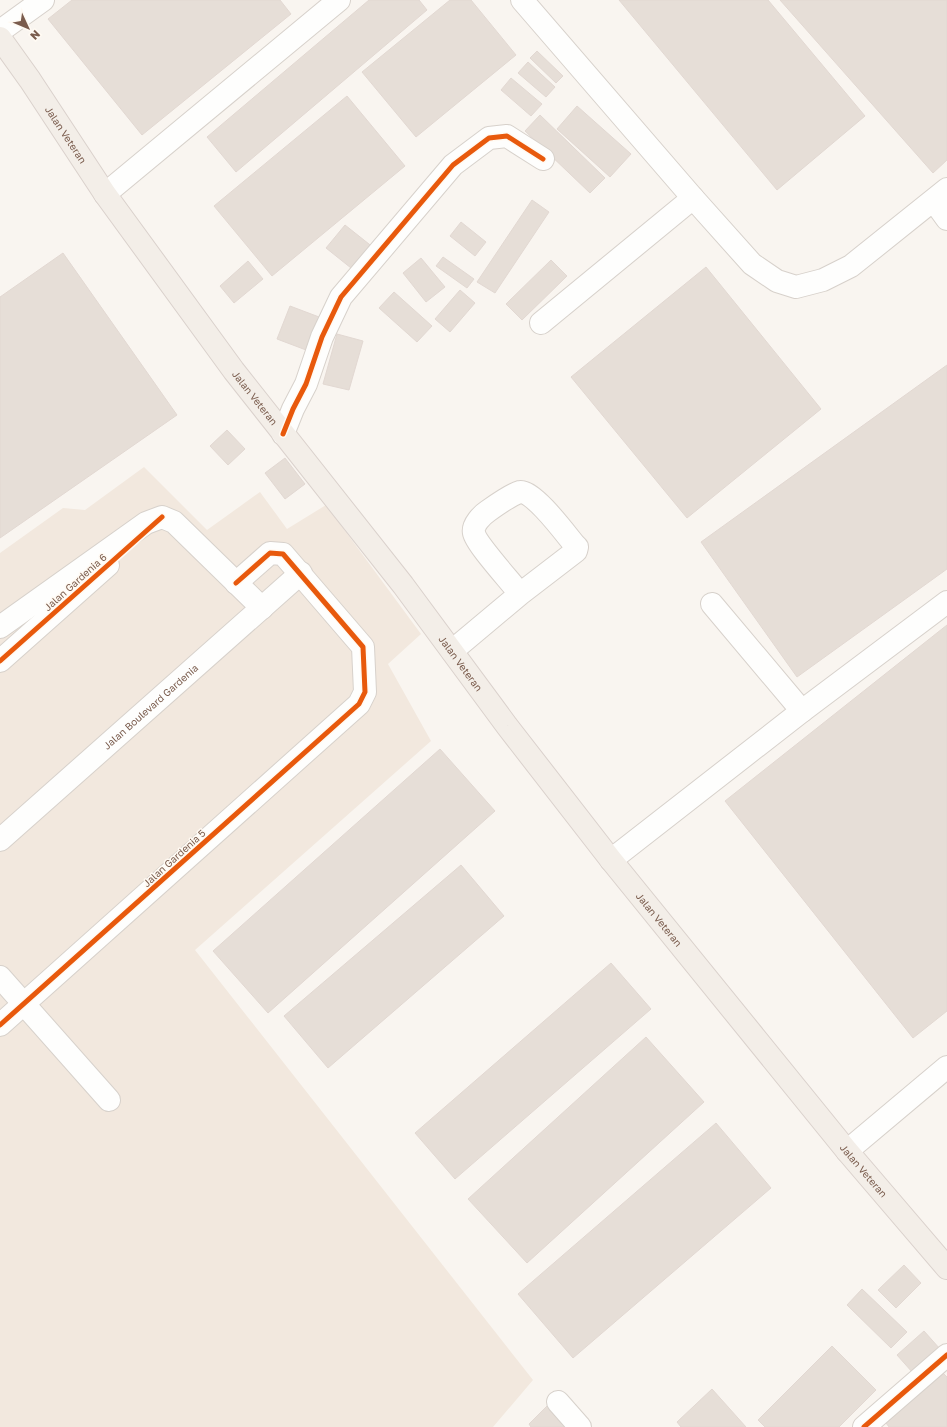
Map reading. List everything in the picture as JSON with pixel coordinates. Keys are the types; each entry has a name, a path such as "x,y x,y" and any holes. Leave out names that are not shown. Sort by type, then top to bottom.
{"main road":[{"name":"Jalan Veteran","path":"0,38 30,80 105,194 234,371 403,584 507,726 611,860 847,1151 947,1268"}],"street":[{"path":"0,31 43,0"},
{"path":"105,194 339,0"},
{"path":"522,0 752,264 777,281 796,287 823,280 851,266 940,195 947,219"},
{"path":"283,434 293,409 306,384 322,337 341,297 453,165 489,138 507,136 543,159"},
{"path":"541,323 693,198"},
{"path":"452,651 520,594 576,550 576,547 539,502 528,494 520,492 483,514 474,527 474,534 481,546 520,594"},
{"path":"0,627 146,523 162,517 174,522 262,608"},
{"name":"Jalan Gardenia 6","path":"0,662 162,517"},
{"path":"236,583 270,553 283,554 300,574"},
{"name":"Jalan Boulevard Gardenia","path":"0,840 300,574"},
{"name":"Jalan Gardenia 5","path":"0,1025 359,704 365,692 363,647 300,574"},
{"path":"611,860 802,711 947,602"},
{"path":"712,604 802,711"},
{"path":"0,978 109,1100"},
{"path":"847,1151 947,1067"},
{"path":"864,1427 947,1355"},
{"path":"558,1402 580,1427"}],"shaded area":[{"path":"144,467 207,530 260,492 287,529 326,505 421,634 388,664 431,741 195,950 533,1380 493,1427 0,1427 0,553 63,508 85,510"}],"building":[{"path":"72,0 280,0 291,14 142,135 48,19"},
{"path":"369,0 419,0 427,10 236,172 207,137"},
{"path":"450,0 471,0 516,55 416,137 362,72"},
{"path":"619,0 768,0 865,116 777,190"},
{"path":"780,0 947,0 947,160 933,173"},
{"path":"537,51 563,76 556,83 530,58"},
{"path":"528,62 555,87 546,97 518,73"},
{"path":"511,78 542,104 531,116 501,90"},
{"path":"347,96 405,166 272,276 214,206"},
{"path":"577,106 631,154 610,177 557,129"},
{"path":"540,115 605,178 590,193 525,131"},
{"path":"532,200 549,212 495,293 477,282"},
{"path":"461,222 486,242 475,256 450,236"},
{"path":"345,225 374,248 356,272 326,248"},
{"path":"63,253 177,415 0,538 0,297"},
{"path":"443,257 474,279 467,288 436,266"},
{"path":"421,258 445,287 426,302 403,273"},
{"path":"551,260 567,276 522,320 506,304"},
{"path":"248,261 263,279 234,303 220,286"},
{"path":"706,267 821,409 687,518 571,377"},
{"path":"460,290 475,303 450,332 435,319"},
{"path":"394,292 432,326 417,342 379,308"},
{"path":"290,306 327,320 314,353 277,339"},
{"path":"337,334 363,341 349,390 323,384"},
{"path":"947,365 947,569 797,677 701,542"},
{"path":"227,430 245,449 228,465 210,446"},
{"path":"285,458 305,484 285,499 265,473"},
{"path":"947,625 947,1011 913,1038 725,801"},
{"path":"440,749 495,811 268,1013 213,951"},
{"path":"461,865 504,916 328,1068 284,1016"},
{"path":"611,963 651,1009 455,1179 415,1133"},
{"path":"646,1037 704,1102 527,1263 468,1199"},
{"path":"716,1123 771,1188 573,1358 518,1294"},
{"path":"904,1265 921,1283 896,1308 878,1290"},
{"path":"862,1289 907,1332 891,1348 847,1305"},
{"path":"924,1331 940,1349 913,1373 897,1355"},
{"path":"832,1346 876,1390 839,1427 765,1427 758,1420"},
{"path":"942,1372 947,1377 947,1427 889,1427 886,1423"},
{"path":"712,1389 746,1427 681,1427 677,1422"},
{"path":"549,1404 570,1427 531,1427 529,1424"}],"cycle path":[{"path":"283,434 293,409 306,384 322,337 341,297 453,165 489,138 507,136 543,159"},
{"path":"0,661 162,517"},
{"path":"0,1025 359,704 365,692 363,647 283,554 270,553 236,583"},
{"path":"864,1427 947,1355"}]}
